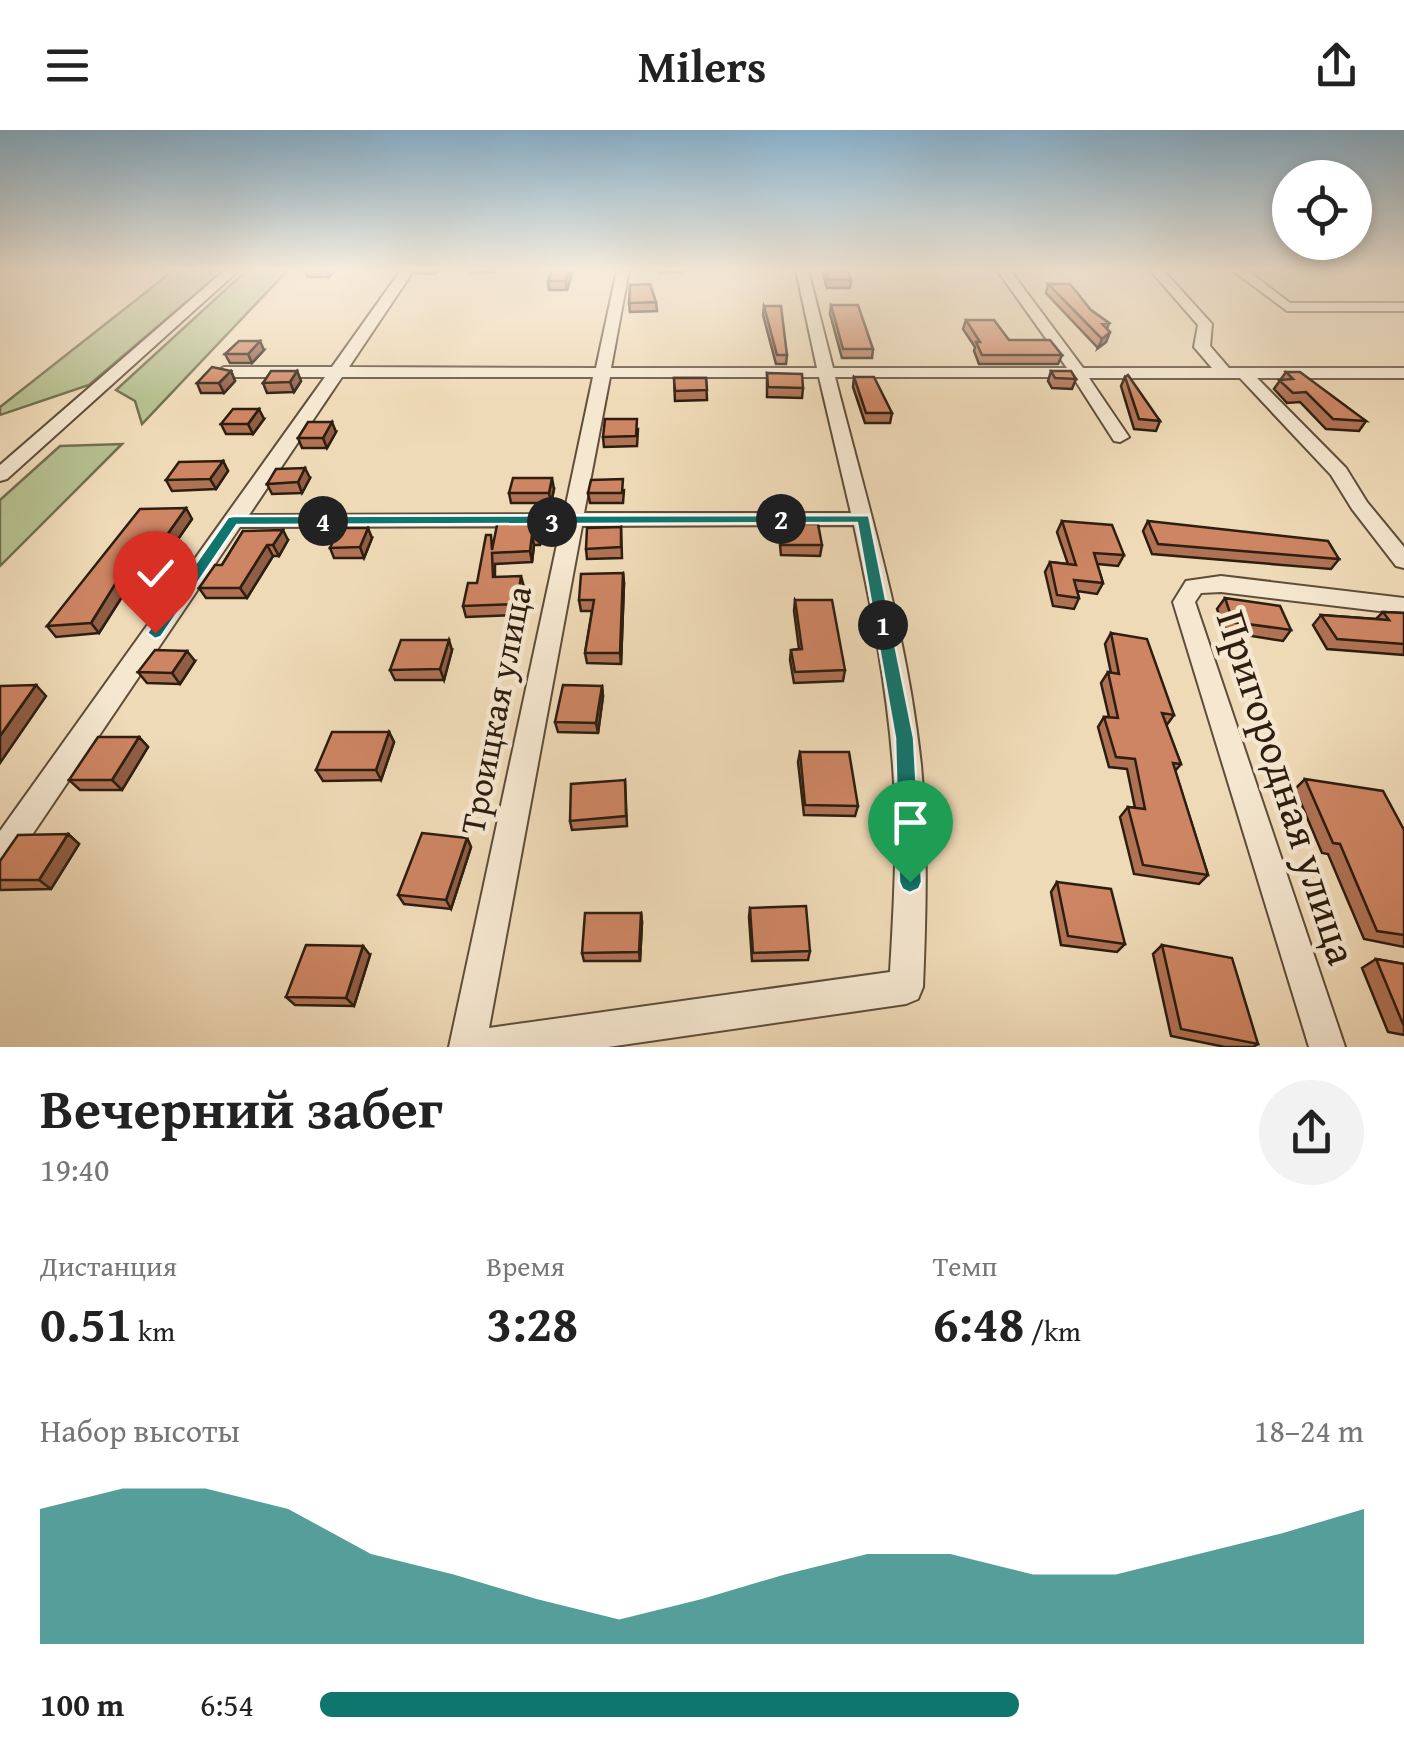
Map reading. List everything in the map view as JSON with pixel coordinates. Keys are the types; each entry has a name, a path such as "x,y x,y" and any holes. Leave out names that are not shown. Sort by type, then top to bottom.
{"street":[{"path":"0,475 184,313"},
{"path":"0,856 378,313"},
{"name":"Троицкая улица","path":"467,1047 615,313"},
{"path":"480,1047 906,987 910,882 904,738 864,518 811,313"},
{"path":"1034,313 1120,437"},
{"path":"1194,313 1204,324 1202,347 1339,472 1359,505 1404,561"},
{"path":"224,372 1404,372"},
{"path":"233,521 864,518"},
{"name":"Пригородная улица","path":"1327,1047 1184,602 1194,586 1221,584 1404,606"}],"green space":[{"path":"120,313 174,313 89,385 0,415 0,407"},
{"path":"200,313 247,313 142,424 135,401 116,390"},
{"path":"122,444 0,566 0,500 60,446"}],"building":[{"path":"766,313 782,313 787,355 777,355"},
{"path":"833,313 861,313 873,349 843,349"},
{"path":"1076,313 1095,313 1109,323 1102,324 1110,332 1102,339"},
{"path":"966,320 994,320 1009,340 1050,340 1062,355 982,355 976,342 980,342"},
{"path":"239,341 260,341 248,354 225,354"},
{"path":"212,367 231,371 219,383 197,383"},
{"path":"271,371 297,371 290,382 263,383"},
{"path":"1051,371 1071,371 1076,379 1055,378"},
{"path":"1286,372 1300,372 1366,421 1333,419 1306,392 1293,393 1279,380 1293,379"},
{"path":"767,373 802,374 803,388 768,387"},
{"path":"1128,375 1160,421 1139,419 1125,377"},
{"path":"854,377 874,377 892,413 866,413"},
{"path":"674,378 706,378 707,390 675,391"},
{"path":"233,409 259,409 248,424 221,424"},
{"path":"605,419 637,419 636,436 603,437"},
{"path":"308,422 332,422 323,438 298,438"},
{"path":"223,461 210,479 166,480 179,462"},
{"path":"305,468 298,482 267,484 276,469"},
{"path":"513,478 552,478 549,493 509,493"},
{"path":"623,479 622,493 588,493 591,480"},
{"path":"186,508 135,580 117,581 91,623 47,626 140,509"},
{"path":"540,519 530,551 492,553 493,577 521,576 517,604 463,606 468,583 477,583 486,535 491,535 492,550 498,520"},
{"path":"1062,521 1112,525 1124,555 1094,553 1103,583 1074,580 1079,598 1057,595 1050,562 1076,565"},
{"path":"1148,521 1328,541 1339,559 1158,544"},
{"path":"780,524 818,524 822,545 782,545"},
{"path":"621,527 621,547 586,549 587,528"},
{"path":"339,528 368,528 360,547 330,548"},
{"path":"283,530 273,545 267,545 240,588 199,588 215,565 222,565 243,531"},
{"path":"623,573 620,653 585,653 594,600 579,600 581,574"},
{"path":"1225,598 1280,606 1291,630 1233,622"},
{"path":"795,600 832,600 845,670 795,672 791,650 802,649"},
{"path":"1383,612 1404,613 1404,644 1337,639 1321,615 1389,620"},
{"path":"1111,633 1147,639 1174,715 1162,713 1181,764 1173,763 1208,875 1143,865 1128,807 1145,809 1135,759 1116,757 1104,717 1118,718 1108,672 1119,674"},
{"path":"401,640 449,640 440,669 390,670"},
{"path":"155,650 187,651 172,673 138,672"},
{"path":"36,685 0,736 0,686"},
{"path":"563,685 602,686 596,723 555,722"},
{"path":"332,732 389,732 376,770 316,770"},
{"path":"98,737 139,737 112,780 69,780"},
{"path":"800,752 849,752 858,806 805,805"},
{"path":"1305,779 1383,791 1404,830 1404,935 1377,931 1340,844 1333,843"},
{"path":"625,780 626,816 570,821 571,784"},
{"path":"422,833 467,838 446,900 398,895"},
{"path":"68,834 39,880 0,880 0,861 18,835"},
{"path":"1057,882 1111,889 1125,944 1068,936"},
{"path":"806,906 810,951 753,953 750,908"},
{"path":"585,913 641,913 639,952 582,953"},
{"path":"306,945 363,946 346,998 286,997"},
{"path":"1162,945 1232,958 1258,1044 1181,1029"},
{"path":"1376,959 1404,964 1404,1024 1403,1024"}],"route":[{"path":"155,633 233,521 864,518 904,738 910,882"}]}
